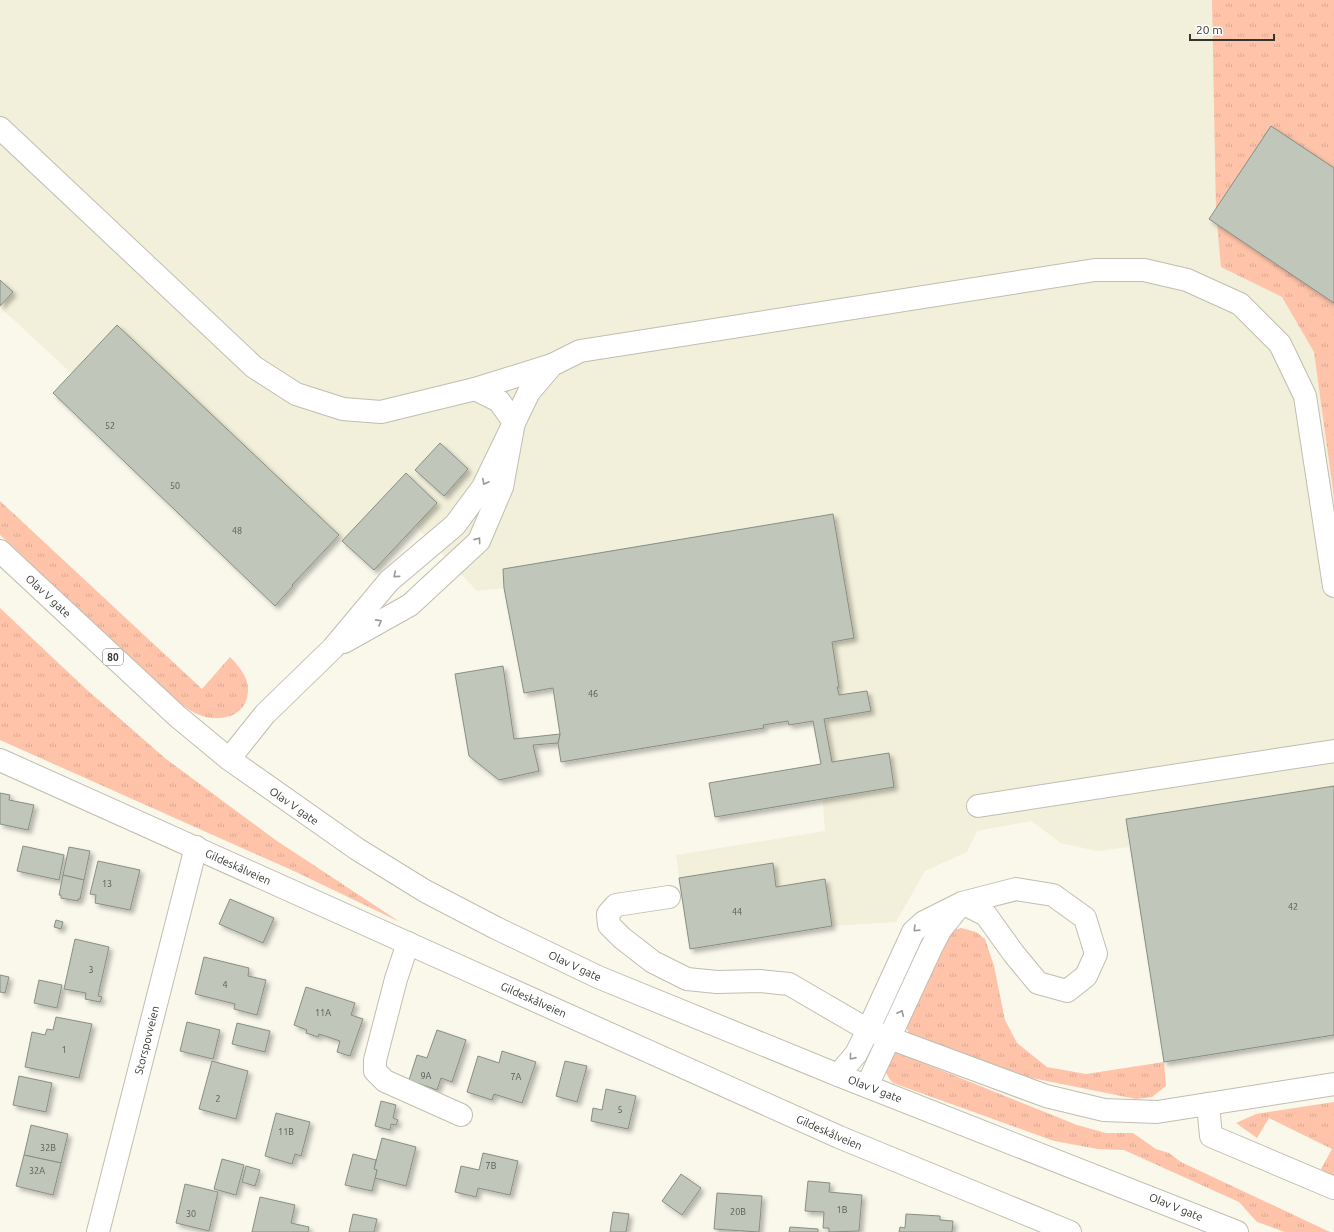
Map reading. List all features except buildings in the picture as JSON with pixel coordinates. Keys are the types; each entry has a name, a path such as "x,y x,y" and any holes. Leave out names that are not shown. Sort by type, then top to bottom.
{"main road":[{"path":"0,128 254,367 296,394 343,409 382,412 475,389 552,365 580,351 1095,270 1144,270 1187,280 1240,304 1280,344 1305,396 1334,586"},
{"path":"229,759 265,714 333,648 389,581 455,525 483,487 529,392 552,365"},
{"path":"333,648 410,605 479,541 502,487 514,422 499,401 475,389"},
{"name":"Olav V gate","path":"0,551 148,689 229,759 357,849 425,891 496,928 598,977 838,1075 1237,1232"},
{"path":"978,806 1334,751"},
{"name":"Gildeskålveien","path":"0,760 408,942 839,1137 1070,1232"},
{"name":"Storspovveien","path":"98,1232 196,847"},
{"path":"838,1075 856,1054 912,932 924,922 962,903 1016,889 1053,895 1085,918 1096,954 1086,976 1067,991 1038,983 1014,954 986,915 962,903"},
{"path":"669,896 616,905 608,914 609,925 622,938 653,962 687,979 717,982 760,981 789,984 868,1030 1046,1096 1104,1110 1157,1112 1334,1084"},
{"path":"867,1086 930,948 941,929 962,903"},
{"path":"408,942 396,979 375,1060 375,1072 385,1081 461,1115"},
{"path":"1208,1104 1211,1136 1334,1188"}],"shaded area":[{"path":"0,0 1334,0 1334,786 1126,819 1129,847 1097,851 1061,843 1031,821 977,831 967,852 925,871 896,922 832,926 679,878 676,855 825,831 816,712 504,588 477,591 416,526 374,570 342,541 339,535 117,326 72,374 0,307"}],"green space":[{"path":"1212,0 1334,0 1334,497 1314,352 1282,297 1221,267 1216,211"},
{"path":"0,501 202,689 230,657 240,668 248,686 246,700 237,713 221,718 204,716 188,709 170,695 0,535"},
{"path":"0,608 86,689 166,759 277,841 400,922 296,872 0,740"},
{"path":"961,928 976,932 985,939 994,966 1005,1020 1017,1043 1047,1067 1086,1074 1164,1062 1166,1086 1152,1097 1136,1099 1032,1078 910,1035 907,1029 907,1020 951,931"},
{"path":"896,1052 1077,1125 1106,1133 1133,1133 1156,1149 1169,1153 1181,1162 1330,1232 1285,1232 1257,1222 1239,1202 1124,1150 1098,1149 1054,1141 893,1083 886,1073 885,1066 889,1054"},
{"path":"1334,1102 1334,1178 1321,1169 1332,1149 1269,1118 1257,1138 1236,1123 1256,1114"}]}
